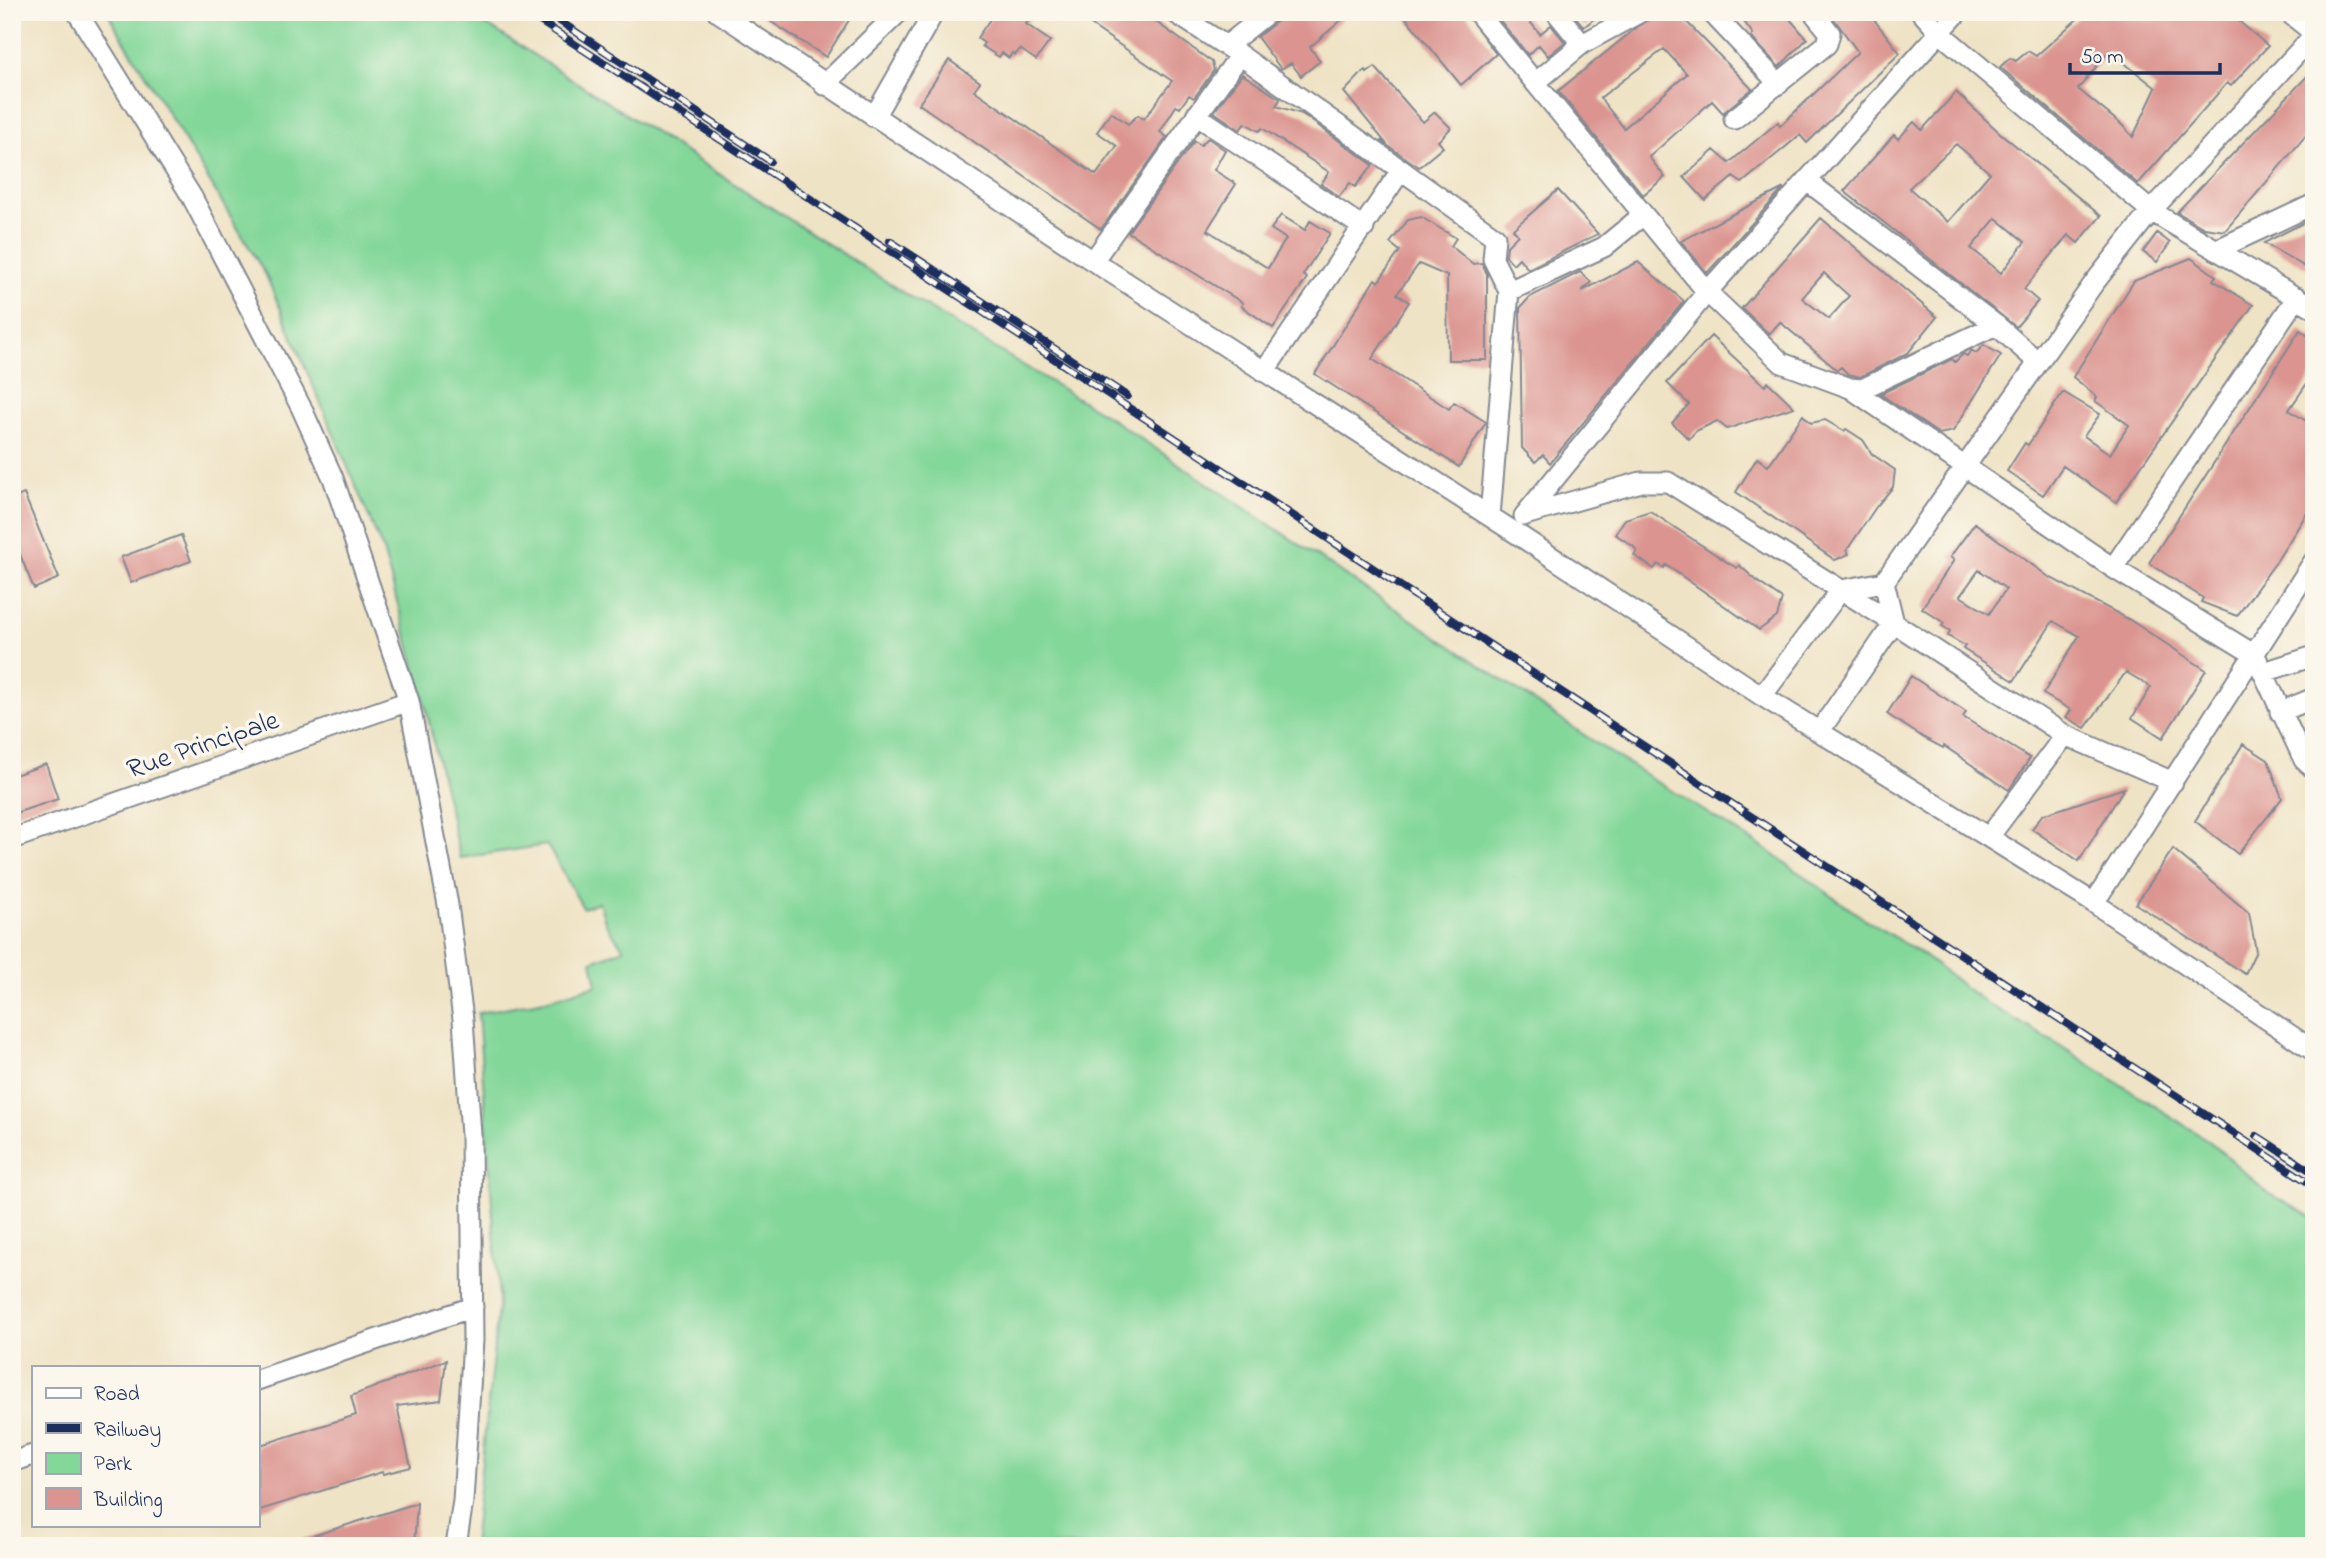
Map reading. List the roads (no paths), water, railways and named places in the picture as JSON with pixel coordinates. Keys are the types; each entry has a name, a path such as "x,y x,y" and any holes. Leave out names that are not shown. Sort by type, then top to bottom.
{"street":[{"path":"78,12 192,197 301,407 333,478 409,701 448,905 463,1019 471,1135 473,1307 470,1403 456,1546"},
{"path":"718,12 824,85 1490,516 1762,696 2094,902 2314,1051"},
{"path":"824,85 899,12"},
{"path":"874,117 934,12"},
{"path":"1174,12 1402,169 1495,237 1493,259 1509,290 1490,516"},
{"path":"1093,261 1196,115 1233,51 1269,12"},
{"path":"1477,12 1707,292 1782,363 1850,388 1964,468 2259,664 2304,760 2314,769"},
{"path":"1556,12 1582,44"},
{"path":"1535,83 1582,44 1641,12"},
{"path":"1711,12 1779,84"},
{"path":"1734,119 1830,40 1830,33 1813,12"},
{"path":"1921,12 1940,33 2151,211 2306,302 2113,568"},
{"path":"1511,530 1707,292 1958,12"},
{"path":"1762,696 1841,590 1884,582 2094,283 2151,211 2314,34 2288,12"},
{"path":"1196,115 1364,228"},
{"path":"1264,372 1402,169"},
{"path":"1807,181 1996,325 2038,362"},
{"path":"2216,250 2314,204"},
{"path":"1509,290 1604,247 1643,215"},
{"path":"1850,388 1862,389 1996,325"},
{"path":"1525,515 1641,482 1668,482 1894,623 2065,735 2173,782"},
{"path":"2094,902 2173,782 2259,664 2314,561"},
{"path":"1819,732 1894,623 1884,582"},
{"path":"2259,664 2314,656"},
{"path":"2280,712 2314,698"},
{"name":"Rue Principale","path":"12,839 409,701"},
{"path":"1989,837 2065,735"},
{"path":"259,1379 473,1307"},
{"path":"12,1462 32,1455"}],"railway":[{"path":"526,12 2314,1186"},
{"path":"546,12 770,161"},
{"path":"890,241 1127,396"},
{"path":"2257,1136 2314,1173"}]}
